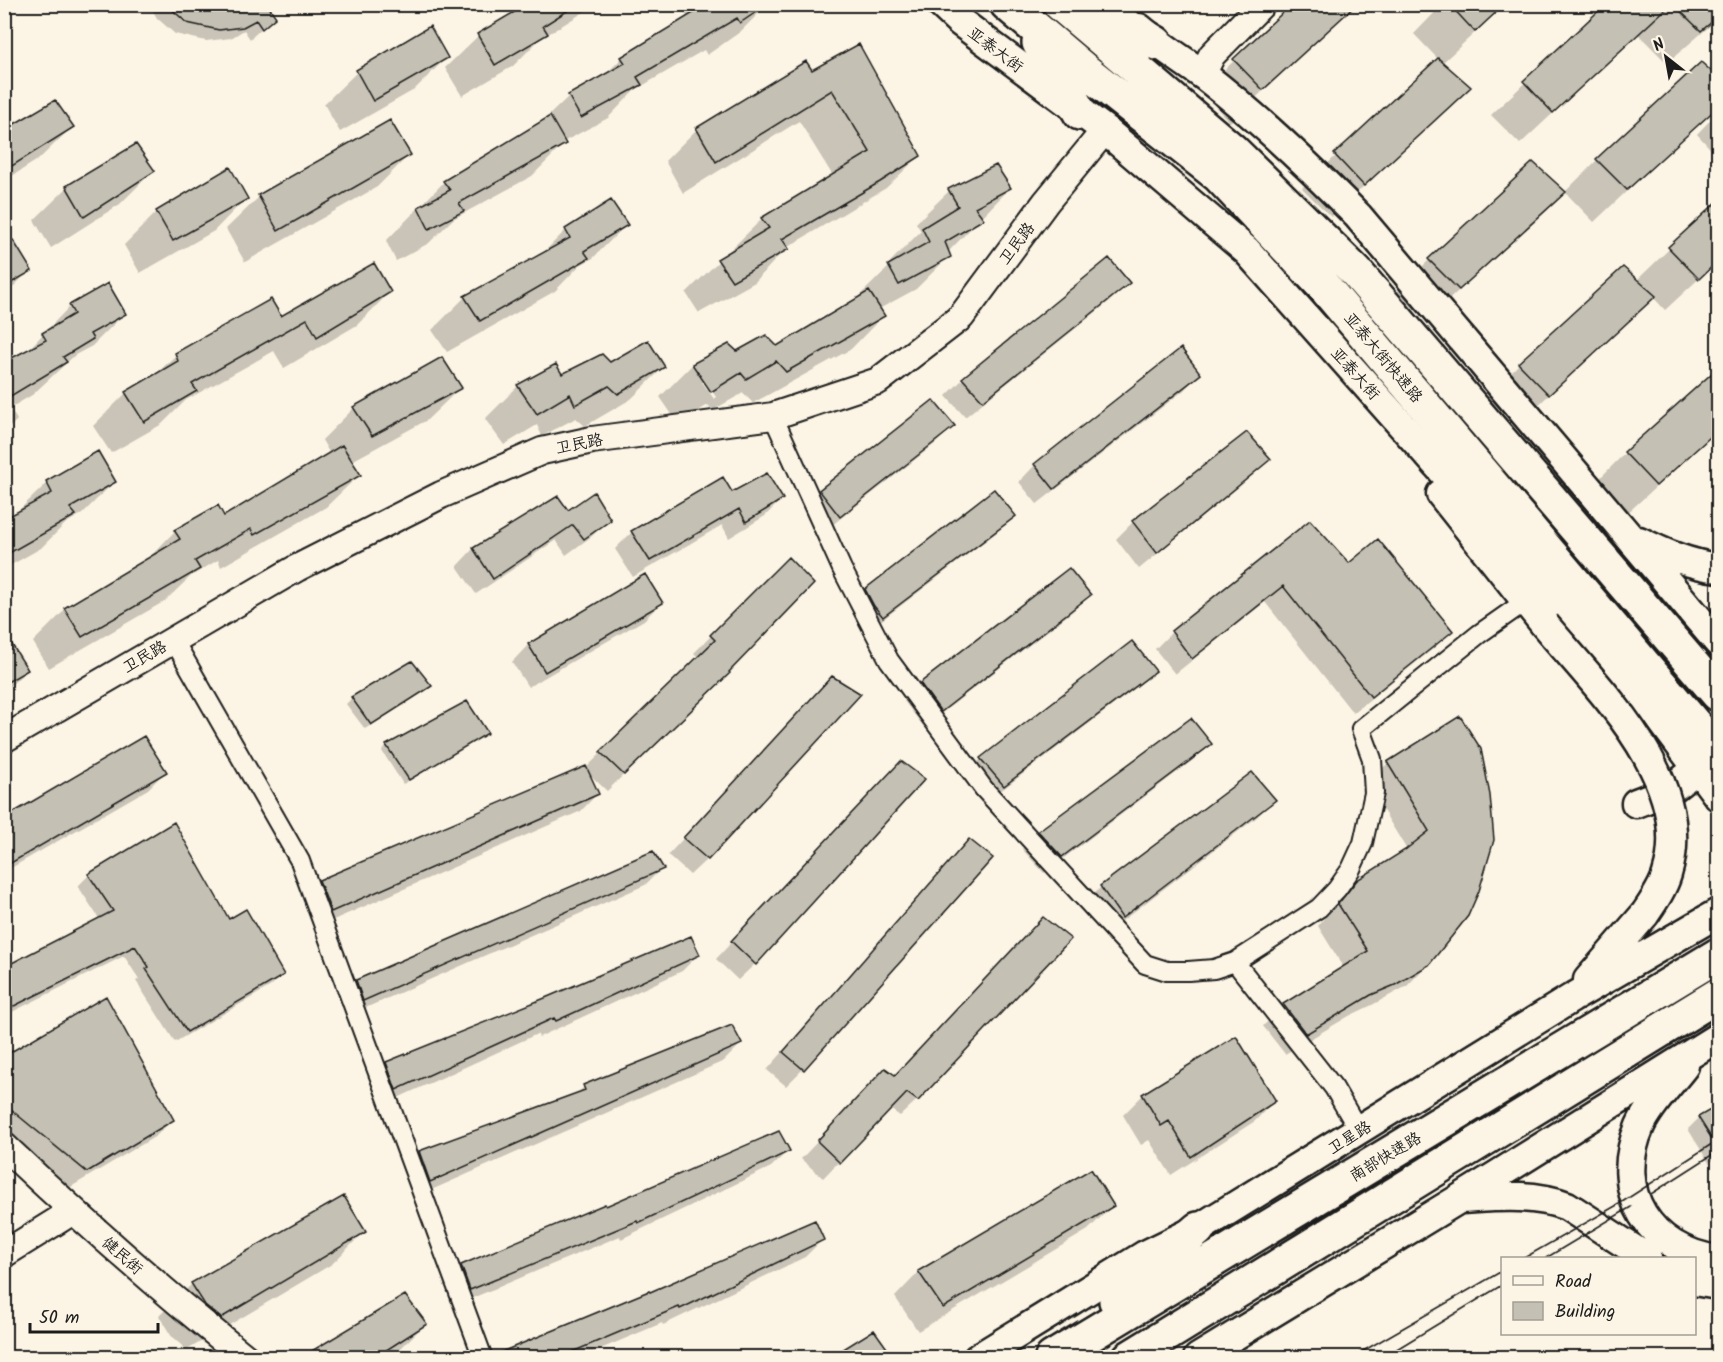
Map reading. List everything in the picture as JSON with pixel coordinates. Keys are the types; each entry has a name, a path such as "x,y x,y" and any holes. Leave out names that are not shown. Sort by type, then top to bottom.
{"highway":[{"name":"亚泰大街快速路","path":"1060,4 1232,150 1356,272 1719,694"},
{"path":"1089,4 1156,43"},
{"path":"1016,11 1093,122"},
{"name":"亚泰大街快速路","path":"1016,11 1088,72 1218,175 1327,290 1708,760"},
{"name":"南部快速路","path":"1052,1358 1706,963"},
{"path":"1129,1358 1714,998"},
{"path":"1052,1358 1198,1229"}],"main road":[{"name":"亚泰大街","path":"942,4 959,21 1093,122 1247,251 1647,701 1708,760 1719,796"},
{"path":"1111,4 1156,43 1202,75 1303,160 1358,216 1719,642"},
{"path":"1404,427 1443,498 1620,715 1657,772 1666,795 1672,817 1667,874 1645,914 1572,998"},
{"path":"1629,535 1669,556 1700,566 1719,568"},
{"path":"1636,803 1670,790 1708,760"},
{"name":"卫星路","path":"978,1358 1145,1255 1198,1229 1572,998 1719,913"},
{"path":"1198,1358 1707,1044"},
{"path":"1707,1044 1640,1125 1630,1170 1632,1191 1642,1216 1665,1240 1683,1251 1702,1258 1719,1260"},
{"path":"1459,1199 1507,1196 1553,1201 1567,1206 1645,1257"},
{"path":"1696,1281 1719,1285"}],"street":[{"path":"1202,75 1212,55 1262,4"},
{"name":"卫民路","path":"4,739 297,568 441,495 542,451 592,440 774,416 878,381 961,317 1046,202 1093,122"},
{"path":"774,416 842,569 889,660 984,789 1145,964 1167,971 1214,969 1235,962 1319,908 1352,869 1363,843 1374,793 1372,759 1361,729 1479,634 1526,601"},
{"path":"173,639 300,861 483,1358"},
{"path":"1235,962 1334,1089 1359,1131"},
{"name":"健民街","path":"4,1146 73,1211 181,1306 246,1358"},
{"path":"4,1254 73,1211"}],"building":[{"path":"166,4 267,4 276,17 262,29 256,20 243,27 219,30 187,23"},
{"path":"528,4 578,4 543,26 548,34 495,65 477,34"},
{"path":"708,4 768,4 740,23 737,18 637,77 642,85 581,118 568,95 625,63 621,57"},
{"path":"1292,4 1357,4 1263,90 1233,59"},
{"path":"1449,4 1505,4 1475,32"},
{"path":"1606,4 1671,4 1553,113 1523,81"},
{"path":"1673,4 1719,4 1719,16 1701,31"},
{"path":"430,26 448,58 373,101 356,70"},
{"path":"859,44 921,156 782,239 789,249 732,281 717,259 769,228 761,218 870,152 832,90 716,162 696,128 806,61 812,70"},
{"path":"1438,58 1471,87 1364,186 1334,154"},
{"path":"1701,62 1719,78 1719,106 1627,190 1596,159"},
{"path":"55,100 74,127 4,171 4,130"},
{"path":"550,116 566,144 459,203 464,211 429,229 418,207 450,190 443,181"},
{"path":"390,120 411,155 278,231 258,195"},
{"path":"136,144 155,171 84,217 66,186"},
{"path":"1533,162 1566,192 1459,290 1428,259"},
{"path":"996,165 1011,188 975,207 984,219 945,242 951,257 899,285 888,265 929,242 922,228 958,206 948,189"},
{"path":"230,167 248,199 173,241 156,211"},
{"path":"611,200 628,225 584,251 589,258 480,321 464,296 570,238 565,229"},
{"path":"1719,200 1719,260 1699,279 1668,247"},
{"path":"13,240 32,271 4,287 4,245"},
{"path":"1109,258 1130,283 983,401 962,378"},
{"path":"374,263 391,292 317,337 307,319 192,384 197,391 144,422 125,392 178,361 175,353 271,299 281,316"},
{"path":"1623,267 1656,296 1549,395 1518,363"},
{"path":"108,283 126,314 90,334 93,339 63,357 67,362 4,400 4,362 46,340 42,333 74,314 69,305"},
{"path":"869,291 885,316 786,372 776,361 746,379 741,373 711,392 692,364 729,344 737,351 766,335 777,346"},
{"path":"648,340 665,367 618,394 609,386 575,405 570,394 537,414 517,385 556,364 562,374 602,354 610,362"},
{"path":"1181,348 1201,374 1054,489 1034,464"},
{"path":"442,357 462,388 372,436 353,407"},
{"path":"1719,367 1719,429 1656,486 1624,452"},
{"path":"933,400 955,426 840,517 819,490"},
{"path":"1247,432 1271,459 1157,553 1132,521"},
{"path":"342,445 361,475 254,535 251,529 195,561 200,569 82,637 64,608 180,539 174,530 218,505 224,516"},
{"path":"98,451 116,482 70,508 76,515 4,556 4,519 52,493 46,481"},
{"path":"767,473 783,499 746,522 739,509 650,561 631,531 723,477 732,492"},
{"path":"994,489 1016,516 883,617 865,589"},
{"path":"594,492 611,520 584,539 573,525 493,579 473,548 558,496 568,510"},
{"path":"1310,520 1349,563 1378,539 1453,631 1371,697 1283,586 1192,659 1171,631"},
{"path":"788,557 814,584 730,673 624,775 600,752 715,640 710,635"},
{"path":"1069,568 1091,595 941,712 920,683"},
{"path":"645,574 663,603 545,672 528,644"},
{"path":"4,632 28,670 4,684"},
{"path":"1132,641 1156,671 1004,786 980,758"},
{"path":"412,661 432,686 371,725 351,697"},
{"path":"832,676 861,694 708,860 683,838"},
{"path":"467,701 488,733 409,780 386,745"},
{"path":"1460,716 1481,749 1490,795 1494,840 1479,891 1468,916 1429,965 1395,985 1371,995 1306,1034 1283,1004 1368,951 1338,904 1357,880 1405,850 1429,831 1387,762"},
{"path":"1191,718 1212,744 1062,857 1038,831"},
{"path":"144,736 167,772 4,867 4,818"},
{"path":"901,761 925,779 756,965 731,941"},
{"path":"586,766 599,794 331,912 319,880"},
{"path":"1252,772 1276,800 1122,918 1100,886"},
{"path":"174,822 229,919 246,909 284,975 187,1032 146,969 149,967 135,946 4,1011 4,967 113,911 88,874"},
{"path":"969,839 993,858 804,1070 783,1052"},
{"path":"653,851 664,869 363,1001 356,980"},
{"path":"1043,917 1071,939 918,1101 907,1093 840,1163 817,1141 885,1068 895,1075"},
{"path":"691,936 700,955 556,1021 554,1018 396,1090 386,1062"},
{"path":"106,996 174,1120 87,1172 4,1104 4,1056"},
{"path":"732,1025 742,1044 430,1182 419,1151 585,1090 583,1085"},
{"path":"1236,1036 1276,1101 1191,1157 1169,1121 1161,1126 1142,1094"},
{"path":"1719,1105 1719,1150 1698,1117"},
{"path":"779,1131 790,1151 638,1223 637,1221 470,1290 461,1265 605,1204 606,1206"},
{"path":"1091,1169 1114,1206 943,1308 918,1271"},
{"path":"344,1196 366,1232 221,1318 205,1305 191,1283"},
{"path":"815,1220 824,1240 680,1309 679,1307 558,1358 494,1358 494,1355 650,1292"},
{"path":"405,1295 427,1324 374,1358 300,1358"},
{"path":"874,1330 894,1358 829,1358"}],"tram line":[{"path":"1526,1257 1619,1204 1718,1140"},
{"path":"1651,1194 1718,1151"},
{"path":"1548,1257 1631,1207"},
{"path":"1351,1358 1501,1272"},
{"path":"1382,1358 1501,1286"}]}
